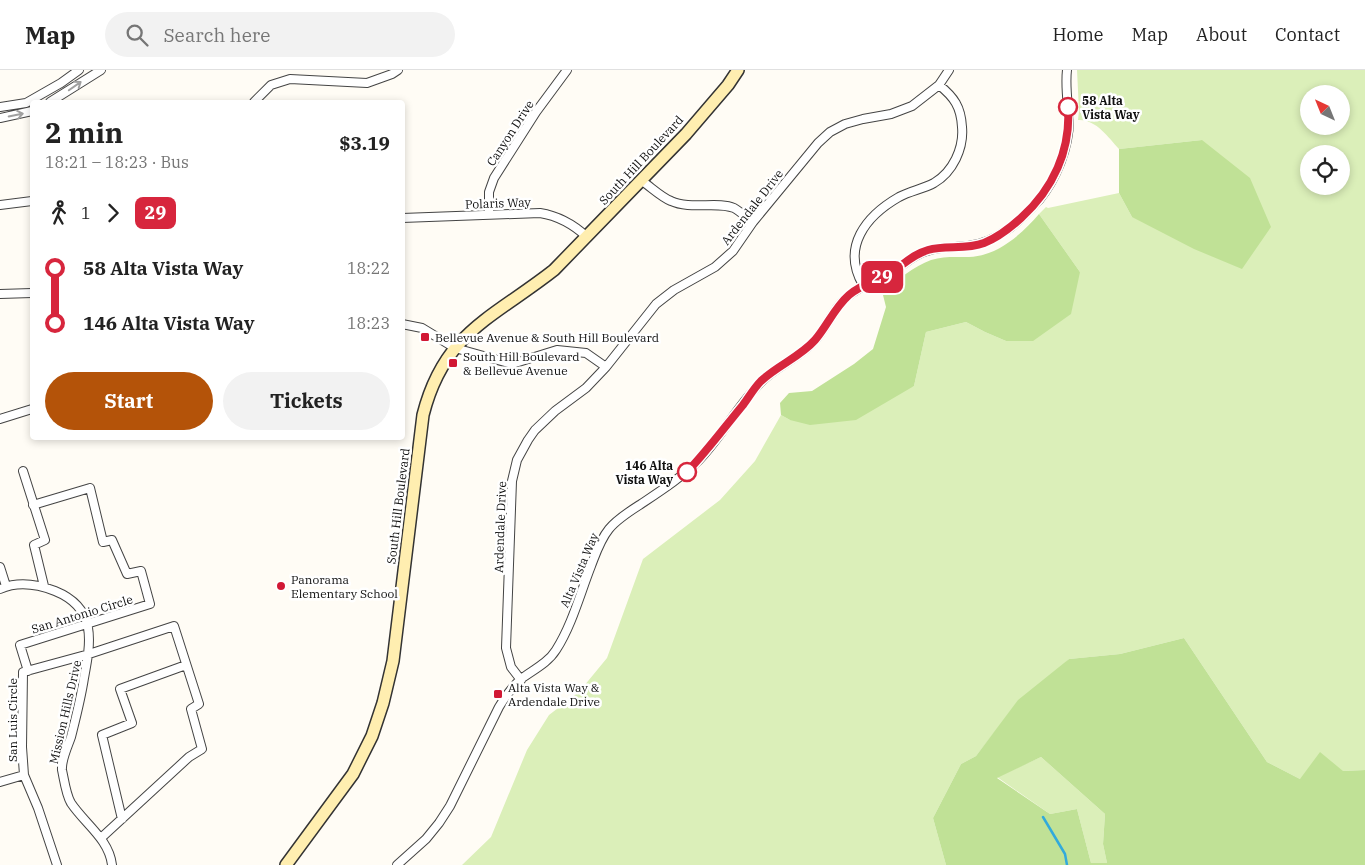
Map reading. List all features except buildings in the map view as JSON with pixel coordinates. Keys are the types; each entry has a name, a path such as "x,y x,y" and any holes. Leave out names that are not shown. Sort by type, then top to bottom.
{"street":[{"path":"31,100 79,70"},
{"path":"53,100 101,70"},
{"path":"256,100 271,85 290,79 367,83 398,70"},
{"name":"Canyon Drive","path":"489,214 489,192 494,178 536,112 566,70"},
{"name":"South Hill Boulevard","path":"286,865 353,774 372,736 393,661 423,415 428,396 444,363 470,331 484,319 532,288 554,270 686,134 728,86 738,70"},
{"name":"Ardendale Drive","path":"521,680 511,667 506,648 511,492 514,470 522,450 535,430 555,411 586,388 606,367 656,304 674,290 705,274 733,252 753,222 809,153 830,132 854,120 891,114 907,108 921,100 939,85 949,70"},
{"name":"Alta Vista Way","path":"398,865 426,839 450,806 499,707 508,693 555,653 563,638 600,544 609,529 624,516 687,472 701,458 760,382 778,366 800,354 815,340 848,296 863,285 886,275 911,258 926,251 981,244 994,238 1010,228 1030,209 1052,182 1060,162 1069,123 1067,70"},
{"path":"863,285 856,272 854,252 859,237 868,222 900,196 935,182 951,167 957,156 962,139 962,120 952,96 939,85"},
{"path":"0,107 30,101"},
{"path":"0,118 30,111"},
{"path":"642,181 671,201 697,206 734,208 753,222"},
{"path":"0,205 30,201"},
{"name":"Polaris Way","path":"405,218 527,212 553,215 566,220 587,237"},
{"path":"0,294 30,293"},
{"path":"405,325 422,328 455,348 512,364 557,350 586,353 606,367"},
{"path":"0,419 30,409"},
{"path":"22,471 45,540 34,545 44,586"},
{"name":"San Antonio Circle","path":"28,671 20,645 150,604 141,571 127,574 112,540 103,542 90,488 34,505"},
{"path":"0,567 3,588"},
{"name":"Mission Hills Drive","path":"3,588 26,584 44,586 61,593 76,604 88,624 90,637 89,654 78,710 62,767 70,801 101,838 111,855 112,865"},
{"name":"San Luis Circle","path":"56,865 38,808 24,775 22,747 23,672 89,654 174,626 186,665"},
{"path":"101,838 122,819 189,757 202,749 191,709 199,704 186,665 120,689 132,723 102,735 122,819"},
{"name":"San Luis Circle","path":"0,782 24,775"}],"green space":[{"path":"1077,70 1365,70 1365,770 1343,771 1300,779 1267,762 1184,638 1120,654 1069,659 993,734 976,756 961,764 933,818 946,865 462,865 491,837 527,750 549,715 579,692 607,658 643,559 720,500 755,461 781,415 790,420 914,386 926,332 966,322 1006,341 1080,272 1039,214 1046,207 1119,193 1132,217 1202,140 1119,149 1096,126 1084,120 1078,120"},
{"path":"1202,140 1250,178 1271,227 1242,269 1194,249 1132,217 1119,193 1119,149"},
{"path":"1039,214 1080,272 1071,314 1033,341 1006,341 966,322 926,332 914,386 856,420 810,425 790,420 781,415 780,403 789,393 812,391 854,364 873,349 886,307 882,291 912,270 931,260 945,257 979,256 989,253 1016,237"},
{"path":"1184,638 1267,762 1300,779 1320,752 1343,771 1365,770 1365,865 946,865 933,818 961,764 976,756 1018,700 1069,659 1120,654","holes":["1041,757 1105,814 1103,844 1107,863 1091,863 1077,809 1050,814 997,778"]},
{"path":"1041,757 1105,814 1103,844 1107,863 1091,863 1077,809 1050,814 997,777"}],"waterway":[{"path":"1043,817 1065,854 1067,865"}],"bus line":[{"name":"29","path":"687,472 701,458 760,382 778,366 800,354 815,340 848,296 863,285 886,275 911,258 926,251 981,244 1010,228 1026,214 1052,182 1060,162 1069,123 1068,107"}],"place":[{"name":"58 Alta Vista Way","path":"1068,107"},
{"name":"Bellevue Avenue & South Hill Boulevard","path":"425,337"},
{"name":"South Hill Boulevard & Bellevue Avenue","path":"453,363"},
{"name":"146 Alta Vista Way","path":"687,472"},
{"name":"Panorama Elementary School","path":"281,586"},
{"name":"Alta Vista Way & Ardendale Drive","path":"498,694"}]}
